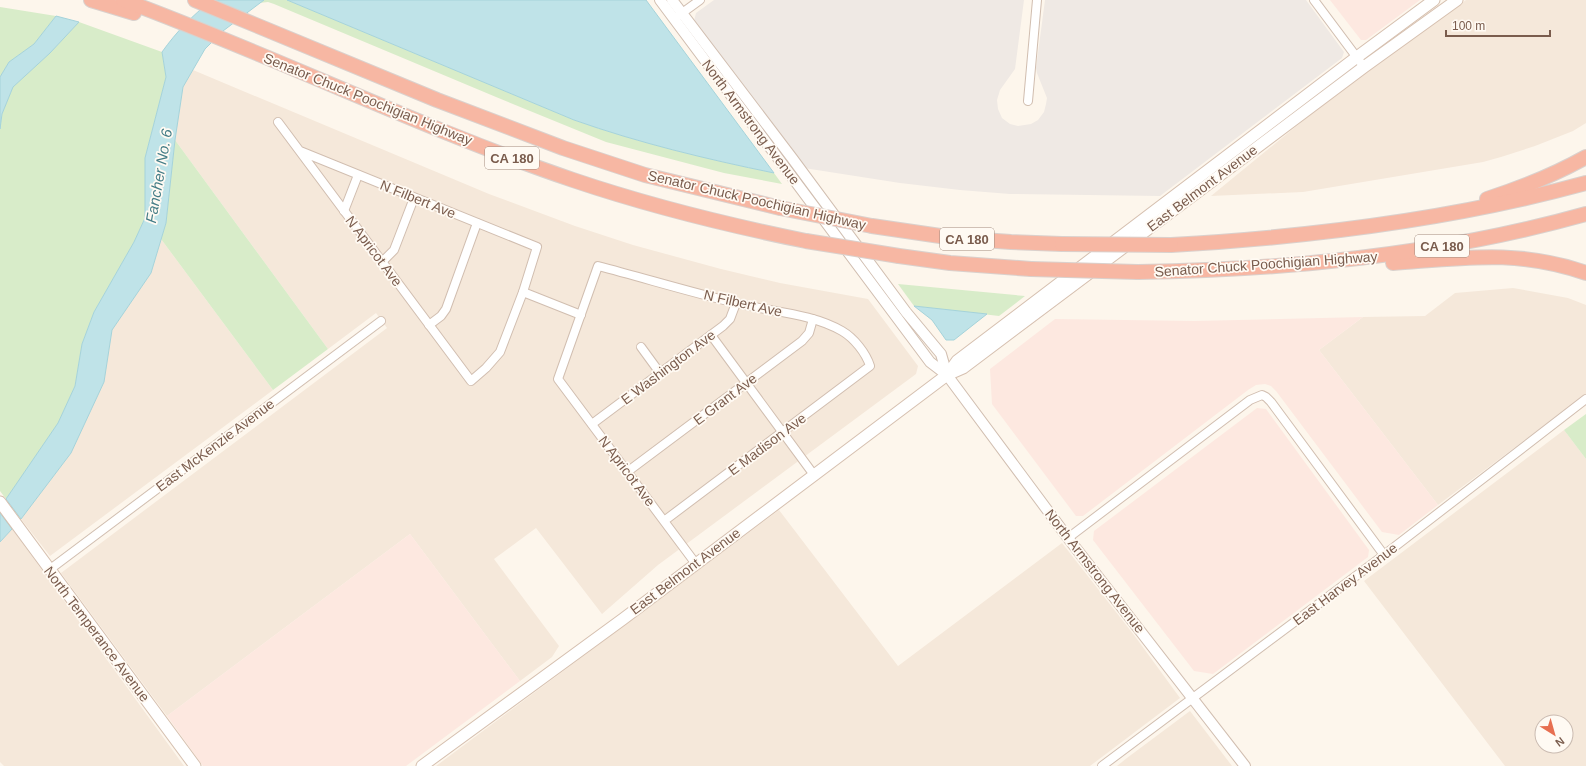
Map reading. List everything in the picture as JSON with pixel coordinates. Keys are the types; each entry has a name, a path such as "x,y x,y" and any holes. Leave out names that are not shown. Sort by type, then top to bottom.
{"highway":[{"path":"91,0 152,20 173,19"},
{"name":"Senator Chuck Poochigian Highway","path":"123,0 478,144 574,180 679,212 806,241 899,256 950,263 1031,270 1138,272 1219,270 1295,265 1390,255 1509,232 1586,214"},
{"name":"Senator Chuck Poochigian Highway","path":"195,0 452,105 563,148 645,175 780,208 872,226 954,238 1062,244 1171,245 1276,237 1374,225 1485,207 1586,183"},
{"path":"1374,225 1485,199 1519,188 1557,172 1586,157"},
{"path":"1295,265 1338,266 1462,257 1502,256 1534,259 1586,273"}],"main road":[{"name":"East Belmont Avenue","path":"947,375 957,361 1434,0"},
{"name":"East Belmont Avenue","path":"422,766 696,564 947,375 963,368 1364,67 1457,0"},
{"name":"North Temperance Avenue","path":"0,502 195,766"}],"street":[{"name":"North Armstrong Avenue","path":"660,0 678,16 792,158 906,312 941,354 947,375 1068,538 1245,766"},
{"name":"North Armstrong Avenue","path":"672,0 678,16"},
{"path":"678,16 700,0"},
{"path":"1028,101 1038,0"},
{"path":"1314,0 1364,67"},
{"name":"N Apricot Ave","path":"278,122 470,380 486,368 500,352 523,292"},
{"name":"N Filbert Ave","path":"300,151 537,247 523,292"},
{"path":"344,211 358,175"},
{"path":"382,262 394,250 414,198"},
{"path":"429,325 441,316 446,309 477,223"},
{"name":"N Filbert Ave","path":"581,314 598,266 736,303 826,323 851,338 865,354 870,366"},
{"path":"523,292 581,314"},
{"name":"E Washington Ave","path":"592,424 711,335 730,319 736,303"},
{"name":"N Apricot Ave","path":"581,314 558,379 696,564"},
{"name":"E Grant Ave","path":"627,472 802,342 809,333 813,319"},
{"name":"East McKenzie Avenue","path":"49,570 380,321"},
{"path":"711,335 814,475"},
{"path":"641,347 660,373"},
{"name":"E Madison Ave","path":"664,521 870,366"},
{"path":"1068,538 1250,400 1262,395 1271,402 1384,555"},
{"name":"East Harvey Avenue","path":"1102,766 1384,555 1586,399"}],"shaded area":[{"path":"714,0 1024,0 1015,69 1000,90 997,100 998,109 1002,118 1010,124 1018,126 1031,124 1038,120 1044,112 1046,104 1047,98 1036,68 1045,0 1306,0 1344,52 1342,58 1160,196 1010,194 960,190 900,183 804,168 694,21 696,13"},
{"path":"1330,0 1420,0 1366,40 1361,40"},
{"path":"1466,0 1586,0 1586,123 1573,131 1535,146 1483,162 1303,192 1211,196 1327,101 1410,39"},
{"path":"193,70 489,194 575,226 633,245 721,269 780,283 868,299 918,366 916,374 658,565 602,614 536,528 494,559 559,646 552,657 520,681 410,534 167,716 61,573 387,328 376,313 328,349 175,140 183,87"},
{"path":"161,239 273,390 50,556 21,519 71,453 104,382 112,330 151,273"},
{"path":"1513,288 1568,298 1586,305 1586,394 1438,505 1319,350 1363,317 1425,316 1455,293"},
{"path":"1363,317 1319,350 1438,505 1399,535 1382,532 1276,391 1271,386 1265,384 1256,385 1248,390 1083,516 1076,516 992,404 990,369 1055,319 1194,321"},
{"path":"1257,408 1266,409 1369,550 1368,557 1213,674 1194,671 1093,540 1094,531"},
{"path":"1564,430 1586,459 1586,766 1505,766 1364,581"},
{"path":"779,510 898,666 1062,543 1134,635 1180,698 1090,766 436,766"},
{"path":"12,529 184,766 4,766 0,762 0,542"},
{"path":"410,534 520,681 406,766 203,766 167,716"},
{"path":"1190,711 1232,766 1117,766 1127,758"}],"green space":[{"path":"264,0 287,0 574,120 673,150 774,173 782,184 724,173 606,142 274,4 268,2 259,3"},
{"path":"0,7 56,16 34,44 9,62 0,77"},
{"path":"79,22 162,52 166,77 145,158 145,218 134,242 94,312 82,344 75,386 58,423 6,499 0,491 0,129 2,114 13,87 50,53"},
{"path":"175,140 328,349 273,390 161,239 166,223"},
{"path":"898,284 1025,296 999,316 914,306"},
{"path":"1586,414 1586,459 1564,430"}],"water":[{"name":"Fancher No. 6","path":"212,0 264,0 223,31 205,49 183,87 175,140 166,223 151,273 112,330 104,382 71,453 21,519 6,499 58,423 75,386 82,344 94,312 134,242 145,218 145,158 166,77 162,52 185,24"},
{"path":"287,0 646,0 774,173 673,150 574,120"},
{"path":"56,16 79,22 50,53 13,87 2,114 0,129 0,77 9,62 34,44"},
{"path":"914,306 987,314 954,340 946,340 932,320"},
{"path":"0,513 12,529 0,542"}]}
